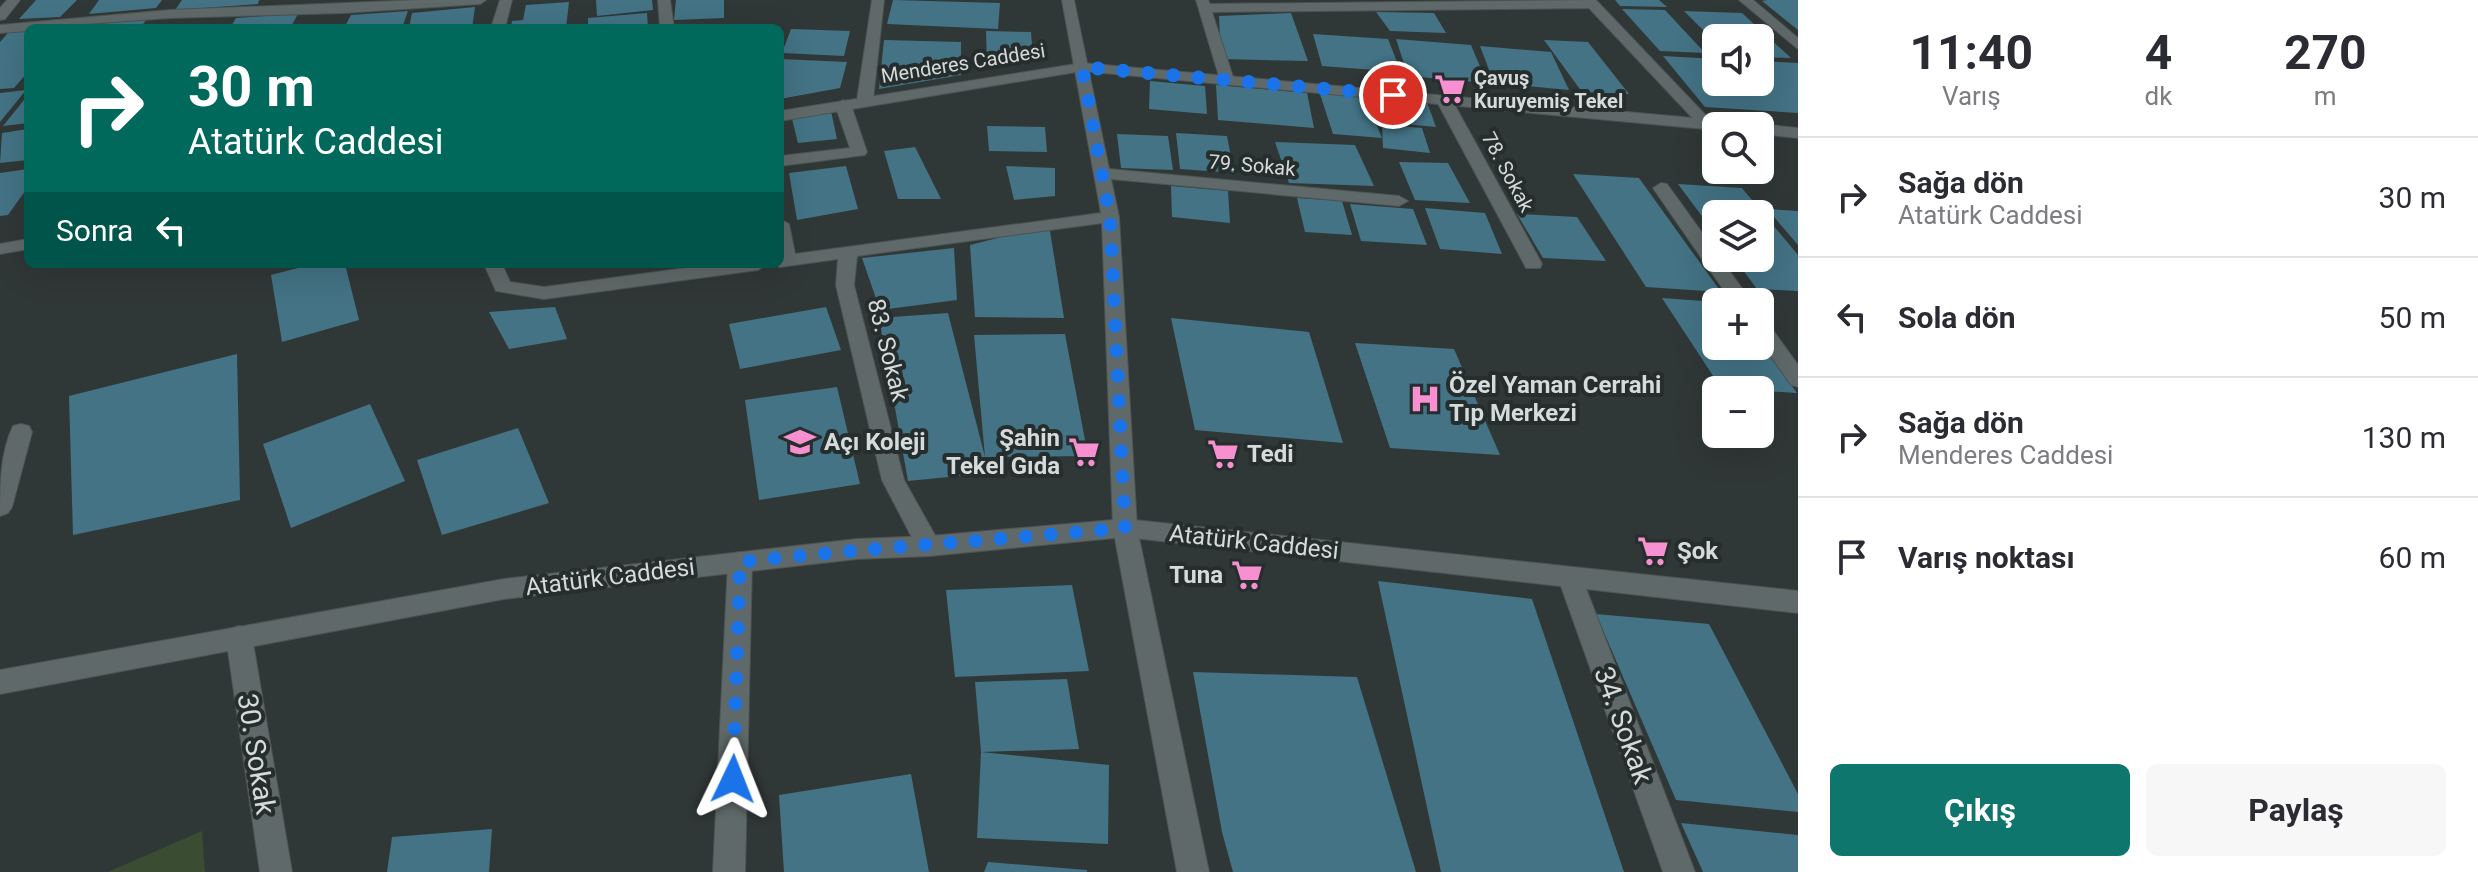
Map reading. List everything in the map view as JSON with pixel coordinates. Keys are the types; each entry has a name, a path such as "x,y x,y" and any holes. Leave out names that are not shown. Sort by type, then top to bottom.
{"street":[{"path":"0,16 14,0"},
{"path":"164,24 178,0"},
{"path":"57,24 170,14 480,0"},
{"path":"499,24 506,0"},
{"path":"664,0 667,24"},
{"path":"865,100 878,0"},
{"path":"1068,0 1110,217 1125,528 1193,872"},
{"path":"1745,0 1798,45"},
{"path":"1227,80 1204,4 1590,2 1702,120"},
{"path":"338,24 345,5"},
{"path":"0,29 24,27"},
{"name":"Menderes Caddesi","path":"784,115 1082,67 1702,124"},
{"name":"78. Sokak","path":"1444,100 1533,264"},
{"path":"784,161 859,152 843,105"},
{"path":"1774,130 1798,133"},
{"name":"79. Sokak","path":"1102,173 1399,201"},
{"path":"1661,188 1732,288"},
{"path":"784,260 1110,217"},
{"path":"0,249 24,245"},
{"name":"83. Sokak","path":"848,252 845,285 893,480 929,546"},
{"path":"495,268 503,287 544,293 728,268"},
{"path":"1774,347 1798,380"},
{"path":"0,507 21,432"},
{"name":"Atatürk Caddesi","path":"0,682 504,589 857,549 929,546 1125,528 1798,602"},
{"path":"729,872 740,562"},
{"name":"34. Sokak","path":"1570,578 1679,872"},
{"name":"30. Sokak","path":"239,637 276,872"}],"green space":[{"path":"202,831 205,872 108,872"}],"building":[{"path":"36,0 77,0 60,17 19,19"},
{"path":"99,0 162,0 156,8 89,14"},
{"path":"182,0 259,0 258,4 175,10"},
{"path":"596,0 652,0 653,10 597,16"},
{"path":"676,0 724,0 724,18 674,20"},
{"path":"893,0 1000,3 998,29 887,24"},
{"path":"1615,0 1659,0 1667,7 1620,6"},
{"path":"1767,0 1798,0 1798,30 1762,1"},
{"path":"569,2 566,24 512,24 512,21 523,20 526,5"},
{"path":"475,7 473,24 410,24 412,13"},
{"path":"1622,9 1665,10 1702,53 1660,51"},
{"path":"408,11 403,24 346,24 351,15"},
{"path":"1684,11 1742,13 1754,24 1702,24 1702,29"},
{"path":"1376,12 1434,13 1446,33 1390,31"},
{"path":"647,13 648,24 588,24 588,18"},
{"path":"1291,13 1308,61 1221,59 1219,16"},
{"path":"298,14 292,24 232,24 236,18"},
{"path":"147,19 143,24 97,24"},
{"path":"791,29 850,31 844,56 784,53"},
{"path":"24,31 24,77 14,88 0,89 0,42 8,33"},
{"path":"986,31 1031,32 1033,58 987,66"},
{"path":"1313,34 1388,39 1401,72 1322,66"},
{"path":"1396,39 1471,45 1487,83 1408,76"},
{"path":"884,40 961,42 961,75 879,89"},
{"path":"1544,40 1588,42 1629,94 1582,92"},
{"path":"1774,42 1791,58 1774,57"},
{"path":"1480,46 1551,52 1569,90 1494,83"},
{"path":"1663,56 1702,58 1702,96 1774,96 1774,62 1798,63 1798,113 1705,107"},
{"path":"784,59 847,62 840,88 784,98"},
{"path":"1150,81 1205,86 1207,114 1149,109"},
{"path":"1216,85 1307,93 1314,128 1218,120"},
{"path":"24,90 0,122 0,93"},
{"path":"1319,91 1427,102 1436,127 1375,121 1382,138 1333,134"},
{"path":"24,100 24,123 3,126"},
{"path":"831,111 837,139 798,143 792,119"},
{"path":"1382,125 1422,128 1430,153 1383,148"},
{"path":"987,126 1045,127 1047,152 989,151"},
{"path":"24,130 24,160 0,163 2,133"},
{"path":"1176,133 1227,136 1234,173 1180,169"},
{"path":"1117,134 1168,136 1173,170 1121,168"},
{"path":"1275,142 1355,145 1374,186 1289,183"},
{"path":"915,147 941,199 898,199 884,151"},
{"path":"1399,162 1448,163 1470,203 1415,200"},
{"path":"846,166 858,209 797,220 789,173"},
{"path":"1006,166 1055,168 1055,196 1014,200"},
{"path":"24,170 24,193 8,215 0,216 0,173"},
{"path":"1573,174 1639,178 1702,266 1702,272 1707,272 1718,288 1702,288 1702,291 1646,287"},
{"path":"1678,184 1742,188 1752,200 1702,200 1702,216"},
{"path":"1171,186 1228,191 1230,223 1172,217"},
{"path":"1297,198 1342,201 1352,235 1305,232"},
{"path":"1350,204 1413,209 1427,245 1361,241"},
{"path":"1425,208 1485,213 1502,254 1440,249"},
{"path":"1774,209 1798,211 1798,245 1774,217"},
{"path":"1517,214 1577,217 1606,261 1543,258"},
{"path":"1049,225 1064,318 975,317 970,245"},
{"path":"1774,226 1798,255 1798,291 1756,288 1744,272 1774,272"},
{"path":"954,248 957,300 880,310 862,258"},
{"path":"298,268 346,268 359,320 282,342 271,275"},
{"path":"1662,298 1702,301 1702,359"},
{"path":"555,307 567,339 509,349 489,312"},
{"path":"826,307 841,350 740,369 729,324"},
{"path":"948,313 989,473 908,481 879,318"},
{"path":"1171,318 1309,332 1343,443 1195,430"},
{"path":"1065,334 1088,456 985,457 974,335"},
{"name":"Özel Yaman Cerrahi Tıp Merkezi","path":"1355,343 1454,349 1500,455 1390,448"},
{"path":"237,354 240,500 73,535 69,396"},
{"path":"1703,360 1772,360 1797,393 1774,391 1774,376 1713,376"},
{"name":"Açı Koleji","path":"837,387 860,484 759,500 745,400"},
{"path":"370,404 405,481 291,528 263,444"},
{"path":"518,428 549,503 442,535 417,460"},
{"path":"1378,581 1532,599 1624,872 1441,872"},
{"path":"1072,585 1089,671 955,677 946,590"},
{"path":"1596,614 1709,624 1798,794 1798,812 1676,800"},
{"path":"1193,672 1357,677 1416,872 1233,872 1222,832"},
{"path":"1067,679 1079,749 981,752 975,682"},
{"path":"981,752 1109,765 1108,844 977,838"},
{"path":"911,774 929,872 784,872 779,795"},
{"path":"1681,823 1798,835 1798,872 1703,872"},
{"path":"492,829 489,872 387,872 392,837"},
{"path":"988,862 1087,870 1087,872 984,872"}],"place":[{"name":"Çavuş Kuruyemiş Tekel","path":"1450,89"},
{"name":"Özel Yaman Cerrahi Tıp Merkezi","path":"1425,399"},
{"name":"Açı Koleji","path":"800,442"},
{"name":"Şahin Tekel Gıda","path":"1084,452"},
{"name":"Tedi","path":"1223,454"},
{"name":"Şok","path":"1653,551"},
{"name":"Tuna","path":"1247,575"}],"route":[{"path":"733,779 740,562 857,549 929,546 1125,528 1110,217 1082,67 1393,95"}]}
